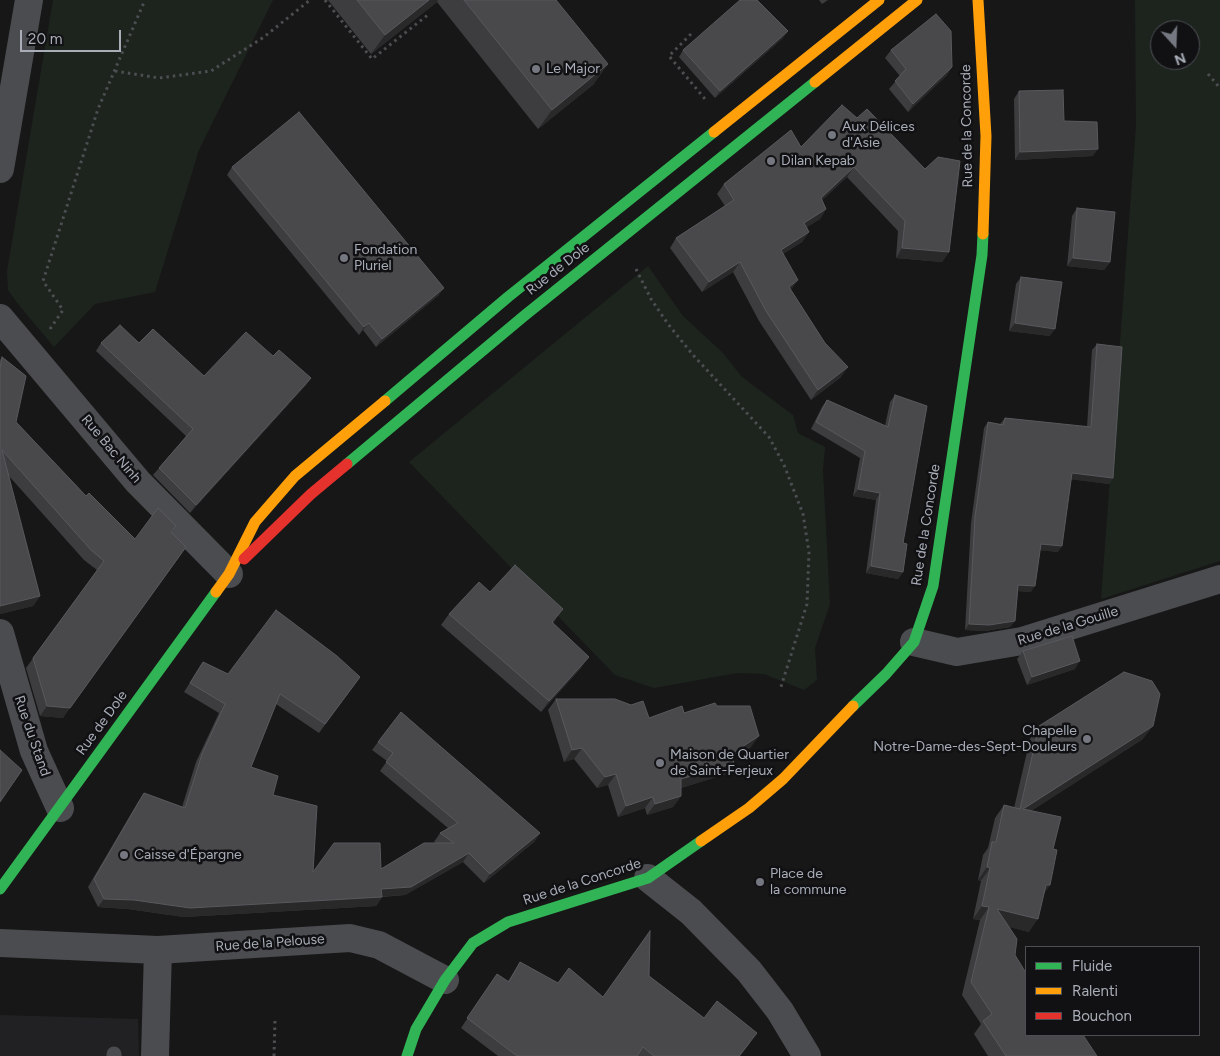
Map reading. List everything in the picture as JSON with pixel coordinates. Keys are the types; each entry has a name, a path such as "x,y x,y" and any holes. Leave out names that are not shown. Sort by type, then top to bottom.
{"main road":[{"name":"Rue de Dole","path":"0,889 228,574 255,522 295,476 508,297 878,0"},
{"name":"Rue de Dole","path":"228,574 311,494 524,316 917,0"},
{"name":"Rue de la Concorde","path":"445,980 473,943 508,922 648,878 749,808 783,779 827,731 886,674 914,642 933,586 982,255 986,136 978,0"},
{"path":"407,1056 416,1028 445,980"}],"street":[{"path":"0,169 29,0"},
{"name":"Rue Bac Ninh","path":"0,318 138,482 228,574"},
{"name":"Rue de la Gouille","path":"914,642 957,652 1022,641 1220,579"},
{"name":"Rue du Stand","path":"0,633 34,752 60,808"},
{"path":"648,878 691,912 749,971 780,1011 807,1056"},
{"name":"Rue de la Pelouse","path":"0,943 158,950 350,938 379,945 445,980"},
{"path":"155,1056 158,950"}],"lane":[{"path":"658,209 676,161 719,161"}],"path":[{"path":"48,333 63,310 43,281 98,109 145,0"},
{"path":"115,71 159,78 211,71 264,37 310,0"},
{"path":"325,0 372,58 429,14"},
{"path":"691,34 669,56 693,85"},
{"path":"1208,74 1220,88"},
{"path":"636,269 651,298 674,332 769,437 784,465 804,514 809,552 807,604 780,690"},
{"path":"274,1056 275,1020"}],"shaded area":[{"path":"53,0 273,0 199,150 155,292 95,304 54,347 8,290 7,271"},
{"path":"1135,0 1220,0 1220,561 1101,599 1136,126"},
{"path":"648,266 683,316 722,352 742,377 793,415 798,433 825,447 823,470 830,604 815,648 817,680 804,690 764,674 737,673 654,688 615,675 409,462"},
{"path":"0,1015 138,1019 139,1056 0,1056"}],"building":[{"path":"357,0 429,0 385,35"},
{"path":"464,0 556,0 608,64 552,110"},
{"path":"740,0 757,0 788,31 720,91 683,50"},
{"path":"936,14 951,31 952,67 913,104 895,81 906,69 891,50"},
{"path":"1063,90 1064,121 1097,122 1098,149 1020,152 1019,91"},
{"path":"842,105 857,118 867,109 925,169 938,157 960,161 949,252 902,248 905,221 854,167 821,198 826,209 804,223 809,232 781,250 798,280 789,287 825,343 848,367 818,390 766,311 740,262 709,282 676,238 734,200 724,184 791,130 801,147"},
{"name":"Fondation Pluriel","path":"299,112 444,288 382,339 369,323 364,327 232,167"},
{"path":"1077,208 1115,212 1110,262 1073,258"},
{"path":"1021,277 1062,282 1055,329 1015,323"},
{"path":"120,325 139,343 153,329 204,376 246,332 273,356 279,350 311,378 196,505 159,468 193,429 101,343"},
{"path":"1097,344 1122,347 1113,478 1072,473 1062,546 1041,544 1035,586 1018,585 1015,621 989,625 969,624 975,517 988,422 1003,425 1005,418 1091,427"},
{"path":"2,357 26,376 16,422 86,496 89,493 135,539 158,508 176,526 171,532 186,547 70,708 47,706 33,658 104,561 91,550 2,450 40,596 0,606 0,368"},
{"path":"895,395 927,406 903,543 907,544 903,572 871,566 880,493 858,489 865,451 816,422 827,400 888,427"},
{"path":"515,565 563,609 552,622 589,657 549,701 449,614 479,582 490,592"},
{"path":"276,610 337,656 360,677 325,724 280,694 251,767 278,776 273,795 317,806 313,872 334,843 380,843 381,869 424,843 454,843 440,833 458,823 386,762 393,753 378,742 401,712 540,833 490,874 469,853 411,887 381,889 382,897 190,908 134,900 104,899 94,879 144,793 185,808 202,754 225,704 190,683 203,662 228,674"},
{"path":"1072,636 1080,661 1032,677 1023,651"},
{"path":"1124,672 1152,681 1160,694 1153,726 1023,809 1061,817 1053,849 1057,850 1050,885 1046,885 1038,919 997,909 1017,939 1015,955 1025,971 1025,1036 1084,1036 1097,1056 1006,1056 983,1021 992,1014 971,982 989,907 982,906 990,868 987,867 992,842 996,842 1004,805 1020,809 1039,726"},
{"name":"Maison de Quartier de Saint-Ferjeux","path":"556,699 615,699 631,705 643,701 649,718 682,706 684,713 715,703 717,706 750,706 759,736 731,754 734,763 681,779 681,796 655,804 653,797 626,806 616,774 605,777 582,748 572,750"},
{"path":"0,750 22,770 0,802"},
{"path":"650,931 649,976 704,1018 717,1001 757,1033 739,1056 654,1056 643,1047 637,1056 517,1056 467,1018 497,974 509,982 520,962 558,983 569,968 603,997"}],"traffic: fast":[{"path":"347,464 524,316 815,82"},
{"path":"385,401 508,297 714,132"},
{"path":"853,706 886,674 914,642 933,586 982,255 983,234"},
{"path":"0,889 216,592"},
{"path":"407,1056 416,1029 445,980 473,943 508,922 648,878 701,841"}],"traffic: slow":[{"path":"714,132 879,0"},
{"path":"815,82 917,0"},
{"path":"978,0 986,136 983,234"},
{"path":"216,592 229,574 255,522 295,476 385,401"},
{"path":"701,841 749,808 783,779 853,706"}],"traffic: jam":[{"path":"244,559 311,494 347,464"}],"place":[{"name":"Le Major","path":"536,69"},
{"name":"Aux Délices d'Asie","path":"832,135"},
{"name":"Dilan Kepab","path":"771,161"},
{"name":"Fondation Pluriel","path":"344,258"},
{"name":"Chapelle Notre-Dame-des-Sept-Douleurs","path":"1087,739"},
{"name":"Maison de Quartier de Saint-Ferjeux","path":"660,763"},
{"name":"Caisse d'Épargne","path":"124,855"},
{"name":"Place de la commune","path":"760,882"}]}
